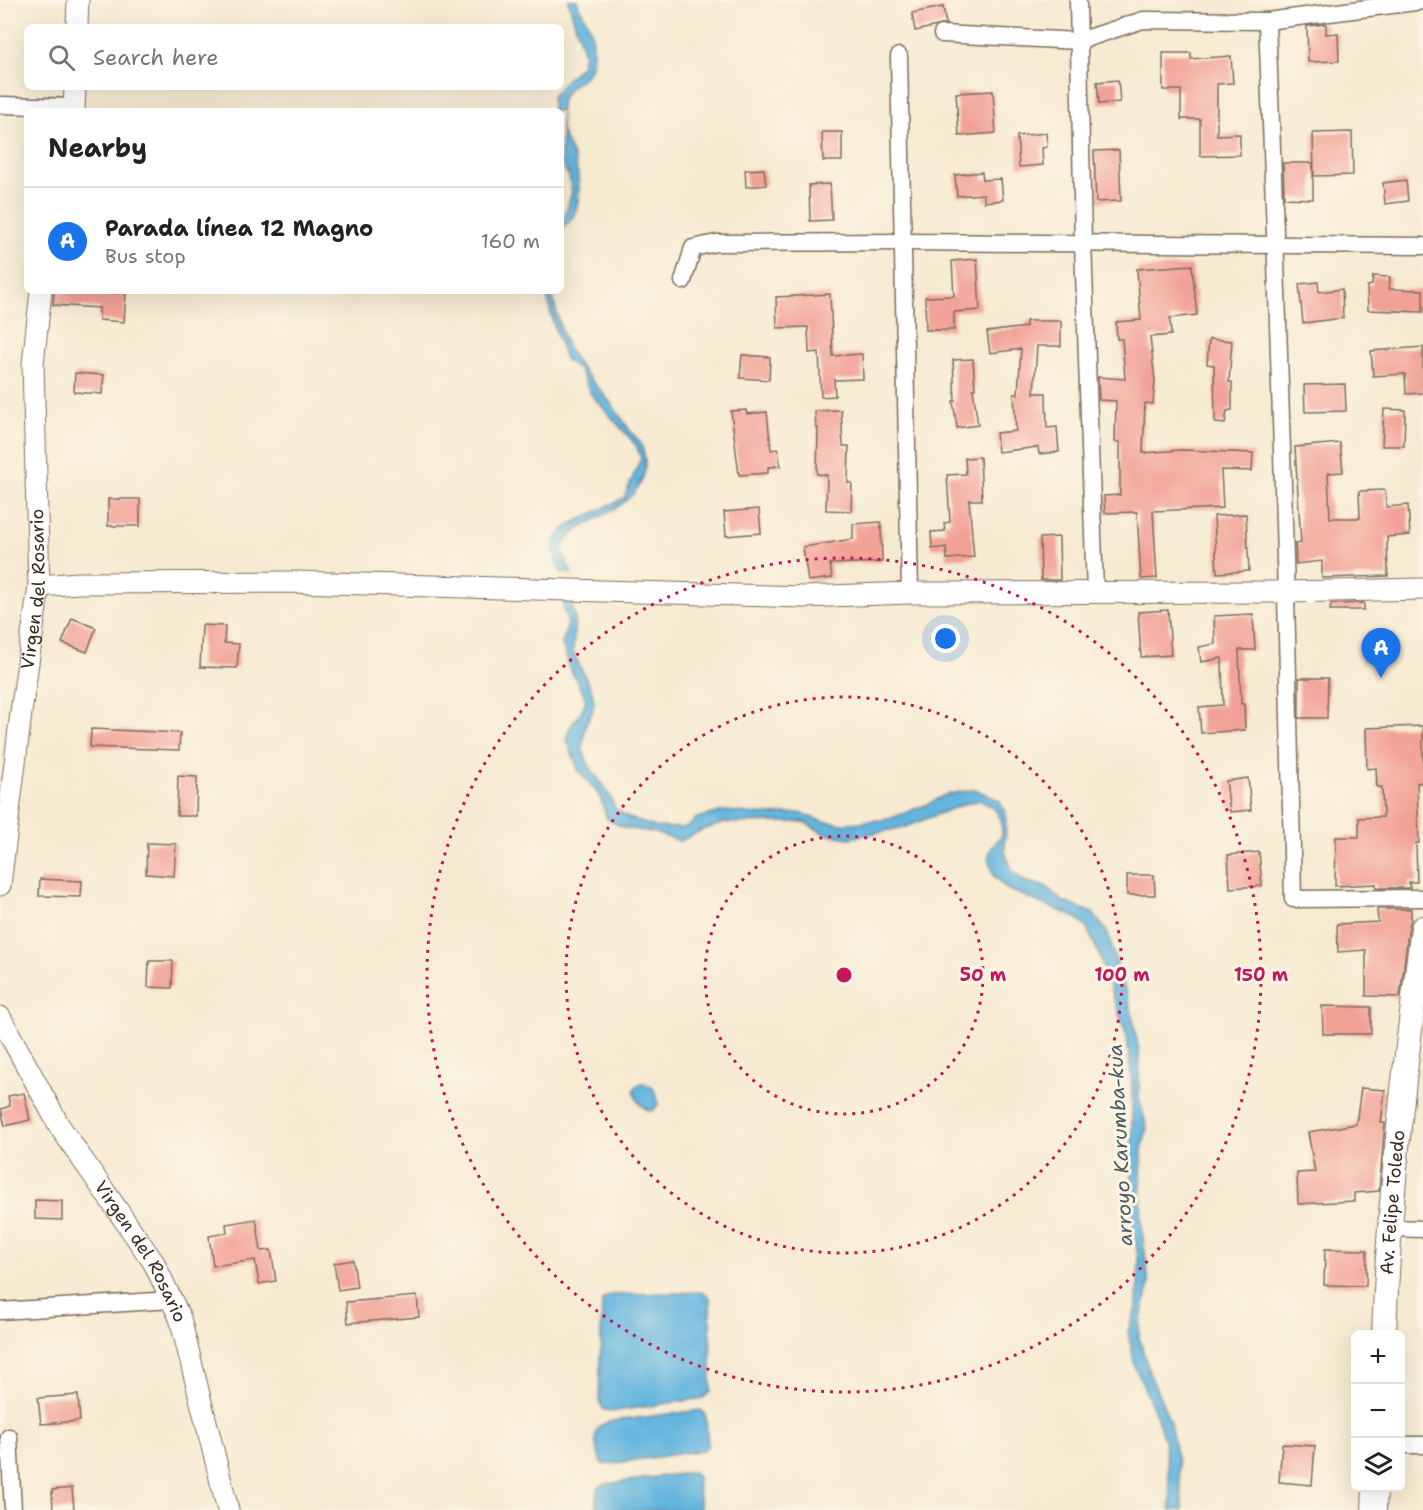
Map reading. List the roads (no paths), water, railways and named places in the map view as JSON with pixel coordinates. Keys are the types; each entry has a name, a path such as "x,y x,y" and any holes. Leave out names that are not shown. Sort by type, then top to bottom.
{"main road":[{"name":"Av. Felipe Toledo","path":"1384,1330 1389,1228 1408,1042 1423,928"},
{"path":"1374,1510 1375,1492"}],"street":[{"path":"77,24 78,0"},
{"path":"1078,0 1083,243 1095,592"},
{"path":"942,34 1079,41 1143,20 1267,21 1423,1"},
{"path":"1267,21 1287,592 1293,899 1423,898"},
{"path":"899,56 910,593"},
{"path":"0,105 75,102"},
{"path":"683,280 693,248 716,243 1423,246"},
{"name":"Virgen del Rosario","path":"0,885 39,586 33,364 41,294"},
{"path":"39,586 79,583 296,582 803,597 910,593 1287,592 1423,589"},
{"name":"Virgen del Rosario","path":"0,1017 60,1126 154,1263 180,1318 228,1510"},
{"path":"1389,1228 1423,1229"},
{"path":"0,1311 171,1300"},
{"path":"9,1437 13,1510"},
{"path":"1405,1445 1423,1445"}],"water":[{"path":"568,0 577,0 591,29 592,62 588,73 564,95 561,108 552,108 552,97 558,90 564,90 564,82 581,66 584,54"},
{"path":"564,137 575,162 579,189 577,208 564,226 572,192 569,176 564,168"},
{"path":"547,294 552,294 570,352 640,442 645,457 643,478 633,494 568,539 562,549 572,574 561,572 554,552 556,540 571,524 624,498 641,458 636,445 591,394 580,371 565,359"},
{"path":"564,602 570,602 575,615 573,652 592,691 594,703 592,713 586,723 582,749 615,809 629,818 655,827 681,828 689,826 697,818 725,811 770,815 800,813 821,821 842,824 889,819 945,795 975,789 1000,801 1006,815 1005,851 1012,871 1024,881 1047,887 1062,901 1093,913 1107,932 1131,1009 1139,1052 1139,1099 1147,1127 1142,1149 1141,1185 1142,1230 1149,1284 1140,1322 1139,1338 1151,1377 1169,1419 1178,1463 1183,1510 1170,1510 1171,1497 1164,1440 1156,1414 1135,1367 1128,1331 1137,1305 1139,1262 1132,1223 1132,1083 1127,1037 1098,951 1086,927 1077,918 1007,889 994,876 988,858 991,849 1002,835 1001,819 994,808 980,800 905,827 850,838 825,834 804,822 724,823 702,830 680,841 652,832 624,828 607,819 601,799 579,771 567,741 568,731 581,713 586,699 569,666 562,643 568,624"},
{"path":"642,1083 656,1093 658,1104 653,1111 642,1106 636,1098 634,1090"},
{"path":"704,1292 710,1298 711,1392 703,1398 609,1412 603,1409 599,1399 602,1300 611,1295"},
{"path":"701,1410 706,1417 708,1446 703,1450 604,1465 595,1440 597,1431 602,1425 613,1421"},
{"path":"693,1472 697,1477 700,1510 596,1510 597,1488 606,1484"}],"place":[{"name":"Parada línea 12 Magno","path":"1381,678"}],"water label":[{"name":"arroyo Karumba-kua","path":"1120,1145"}]}
